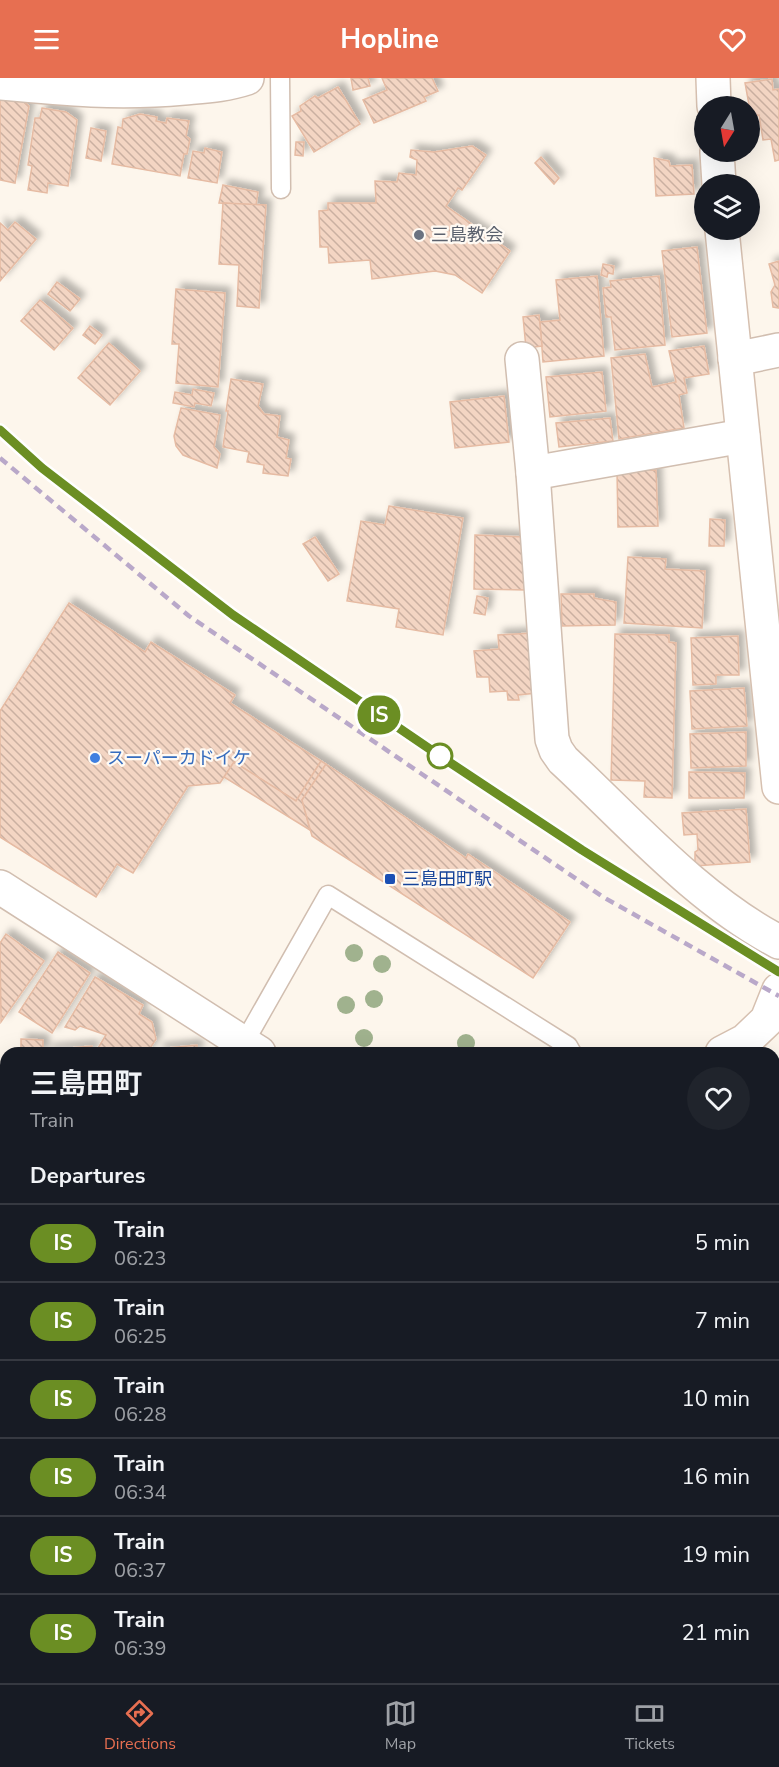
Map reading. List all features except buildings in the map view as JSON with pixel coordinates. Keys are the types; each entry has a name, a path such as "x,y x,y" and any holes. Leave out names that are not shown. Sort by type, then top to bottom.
{"street":[{"path":"0,83 93,91 142,92 227,84 247,78"},
{"path":"712,78 713,96"},
{"path":"723,240 779,787"},
{"path":"735,359 779,350"},
{"path":"522,359 534,472 552,739 555,750 678,869 725,908 779,942"},
{"path":"534,472 743,436"},
{"path":"0,887 250,1047"},
{"path":"734,1047 773,1024 779,990"}],"lane":[{"path":"280,78 282,189"},
{"path":"252,1047 328,895 569,1047"}],"railway":[{"path":"0,430 42,468 233,615 582,850 779,972"},
{"path":"0,458 189,616 603,897 779,996"}],"train":[{"name":"IS","path":"0,430 42,468 233,615 582,850 779,972"}],"place":[{"name":"三島教会","path":"419,235"},
{"name":"スーパーカドイケ","path":"95,758"},
{"name":"三島田町駅","path":"390,879"}]}
